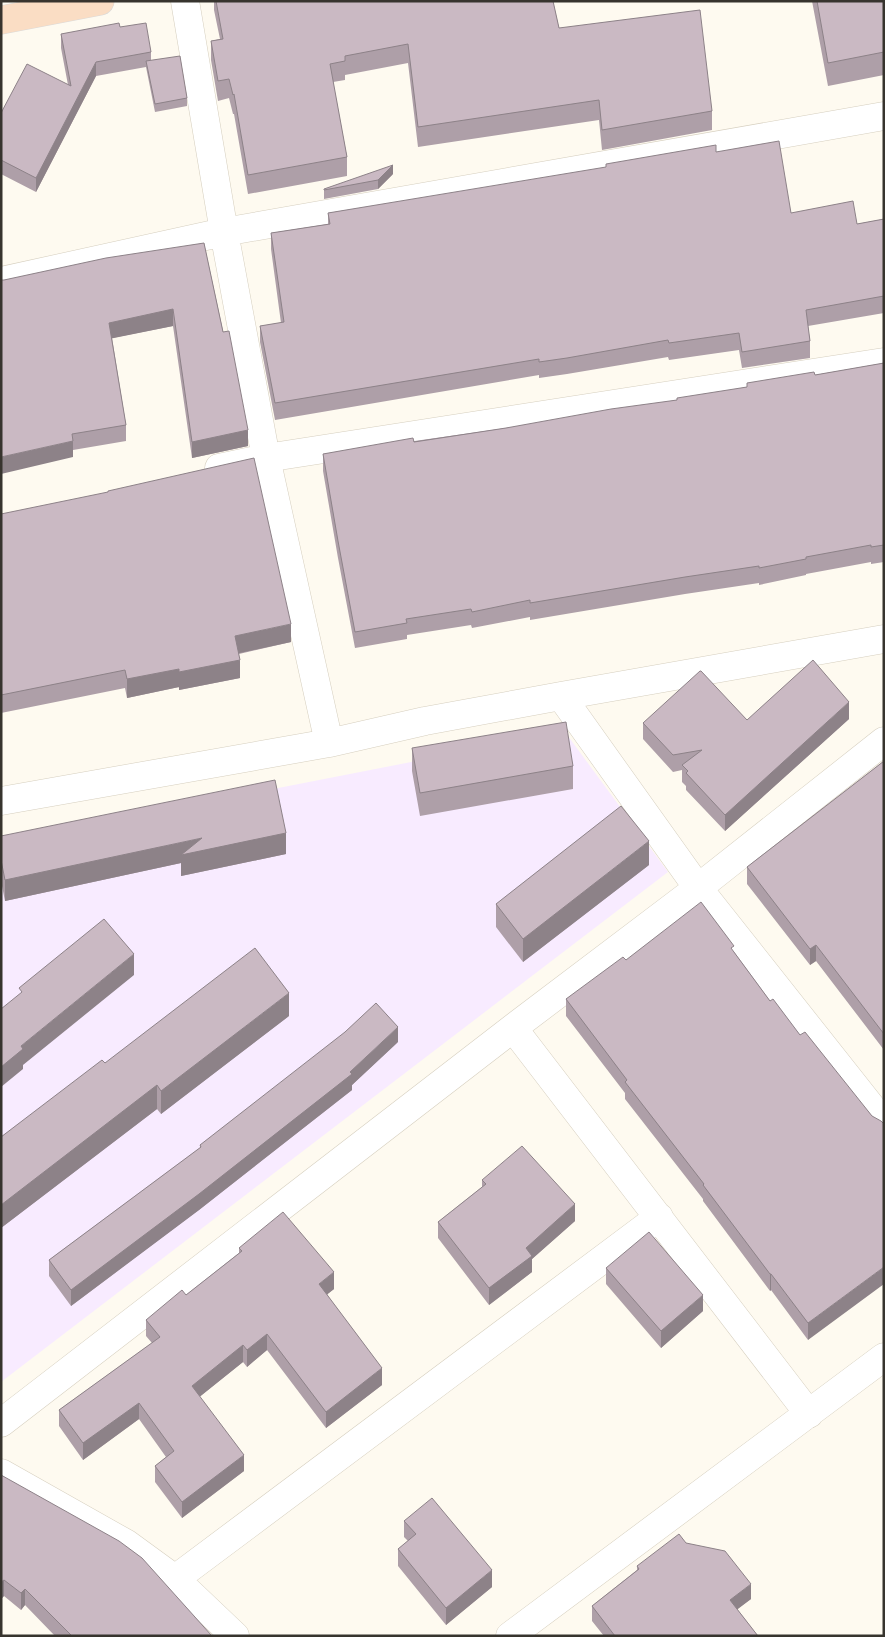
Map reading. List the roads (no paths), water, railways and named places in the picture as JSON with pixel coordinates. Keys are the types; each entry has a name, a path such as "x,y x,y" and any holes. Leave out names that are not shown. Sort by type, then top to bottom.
{"main road":[{"path":"8,13 100,1"}],"street":[{"path":"185,1 224,232 266,458 329,743"},
{"path":"1,281 224,232 884,116"},
{"path":"200,472 266,458 884,362"},
{"path":"1,801 329,743 425,721 561,696 884,639"},
{"path":"561,696 698,888 884,1123"},
{"path":"1,1423 513,1028 698,888 883,743"},
{"path":"513,1028 808,1414"},
{"path":"175,1579 659,1217"},
{"path":"510,1636 884,1357"},
{"path":"1,1473 127,1544 175,1579 235,1636"}]}
